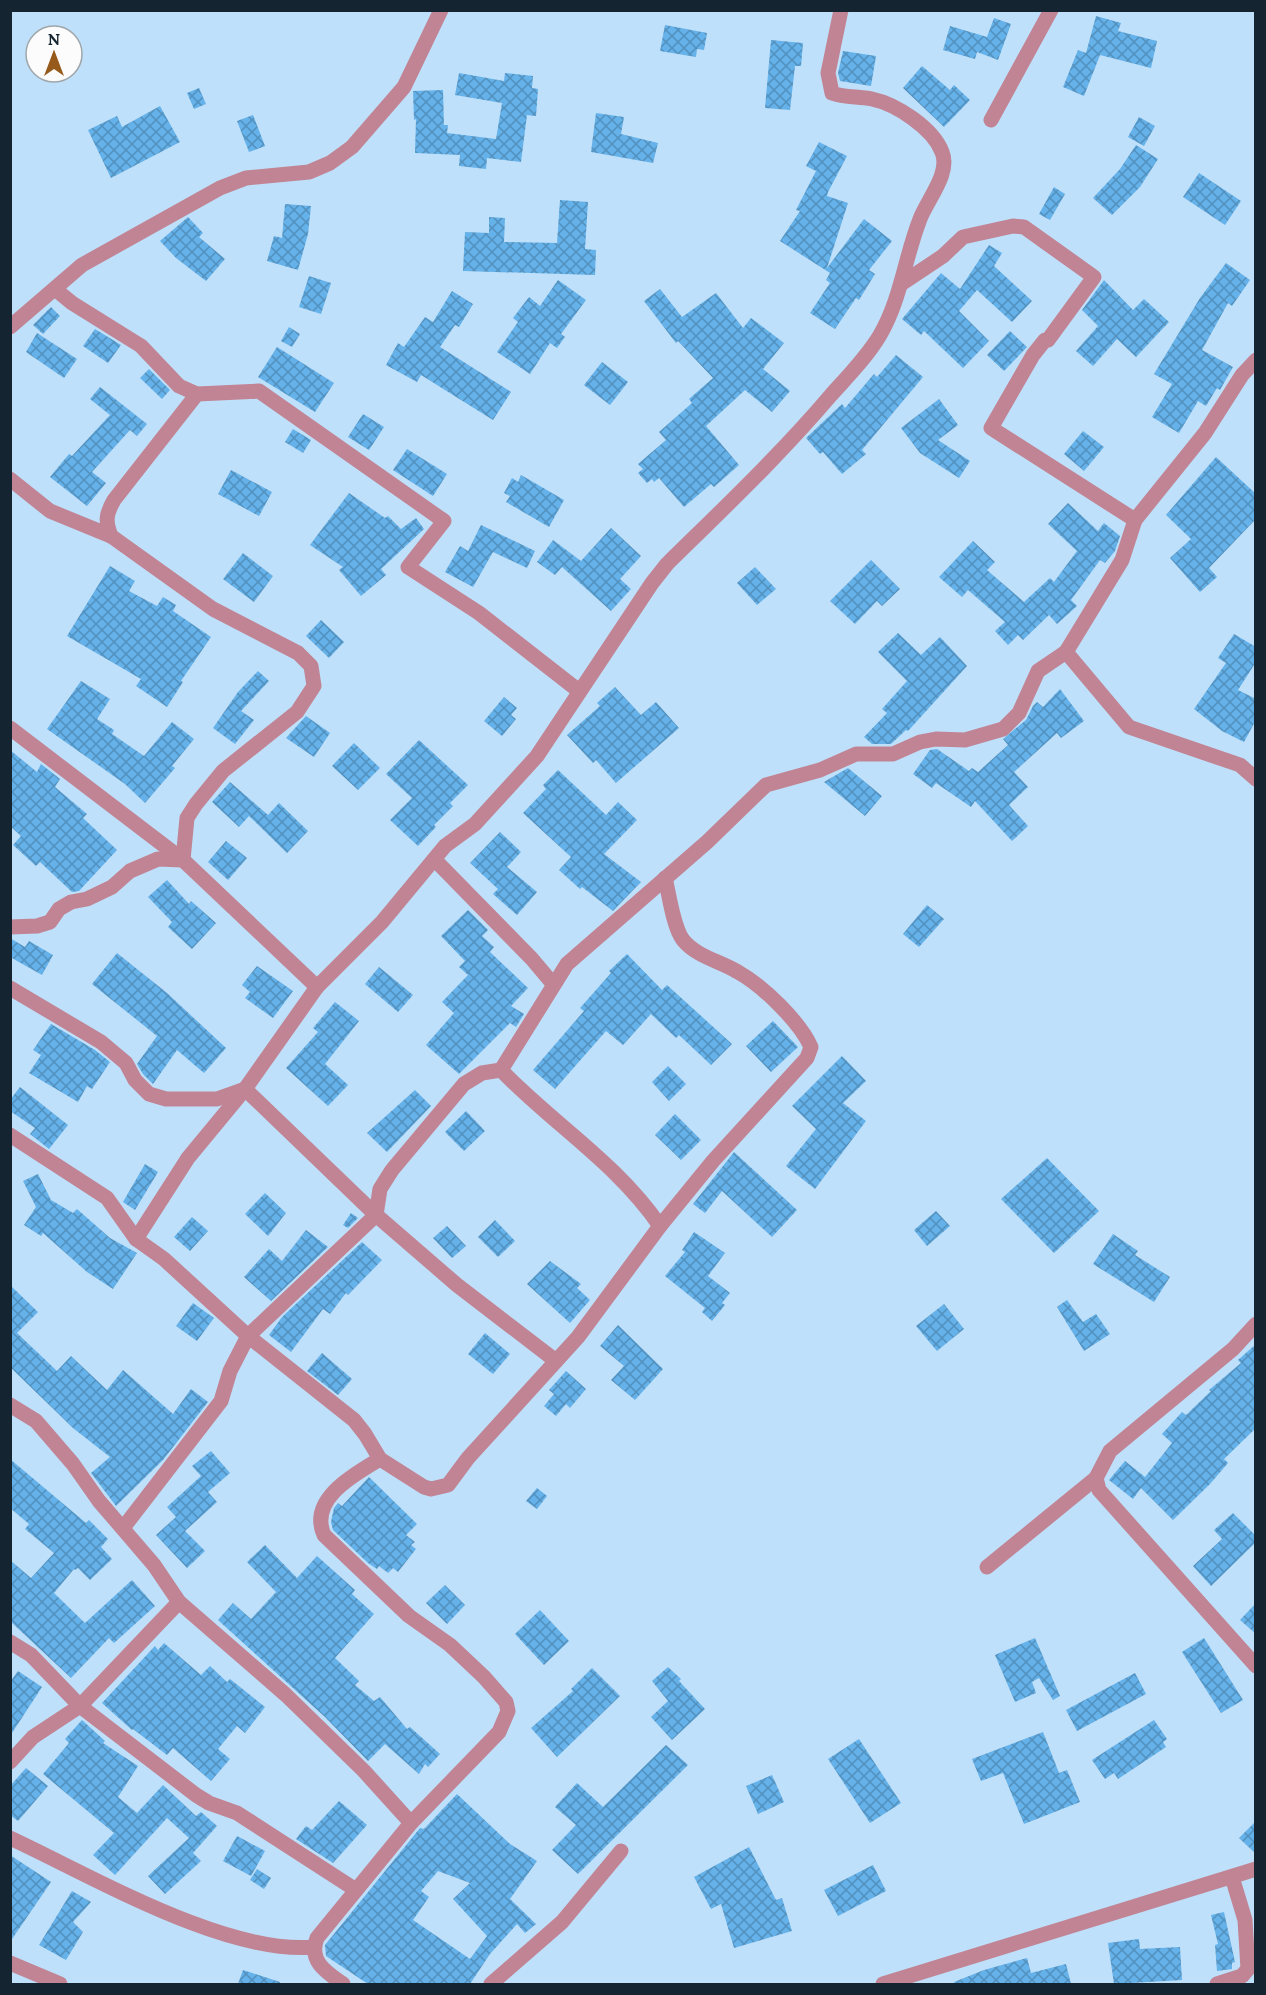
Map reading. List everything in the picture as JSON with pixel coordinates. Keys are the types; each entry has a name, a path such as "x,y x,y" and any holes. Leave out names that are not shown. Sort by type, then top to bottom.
{"street":[{"path":"10,327 82,266 122,241 154,227 220,188 246,178 309,171 330,163 352,147 404,87 441,10"},
{"path":"136,1239 188,1158 245,1089 317,987 382,922 445,846 475,824 537,756 637,602 667,564 784,450 863,358 880,334 902,284 916,229 941,176 945,161 942,150 928,133 889,104 871,99 845,98 832,93 828,73 841,10"},
{"path":"991,120 1051,10"},
{"path":"902,284 943,256 963,237 1013,226 1024,227 1094,277 1048,340 1045,340 1033,355 991,428 1135,520"},
{"path":"55,289 72,303 141,346 179,386 197,394 259,391 444,521 408,567 479,613 579,691"},
{"path":"501,1070 567,964 707,842 766,785 820,770 856,754 893,754 920,742 936,739 965,740 1003,729 1019,713 1038,671 1066,652 1122,560 1135,520 1205,433 1242,375 1256,360"},
{"path":"111,536 106,524 110,506 154,445 197,394"},
{"path":"10,479 50,511 111,536 204,603 298,653 311,666 315,677 308,699 297,712 223,771 196,804 188,818 183,860"},
{"path":"1066,652 1129,727 1240,765 1256,779"},
{"path":"10,728 183,860 317,987"},
{"path":"10,927 37,926 50,922 59,909 71,902 87,899 112,887 130,871 158,859 183,860"},
{"path":"435,860 532,959 553,984"},
{"path":"10,1136 107,1198 136,1239 164,1259 248,1336 354,1420 366,1434 380,1459 424,1487 431,1489 448,1485 468,1458 578,1337 660,1226 713,1161 807,1058 812,1047 805,1033 765,993 739,972 708,959 682,939 665,878"},
{"path":"10,988 101,1042 126,1063 135,1080 149,1094 166,1099 217,1099 245,1089"},
{"path":"123,1528 221,1401 230,1371 248,1336 376,1215 380,1189 392,1170 464,1084 483,1072 501,1070 605,1161 640,1197 660,1226"},
{"path":"245,1089 376,1215 457,1285 556,1361"},
{"path":"987,1567 1096,1478 1110,1451 1233,1349 1256,1324"},
{"path":"10,1405 36,1421 154,1565 179,1602 286,1695 364,1771 411,1823"},
{"path":"343,1984 318,1963 314,1947 327,1925 411,1823 499,1732 508,1708 484,1677 450,1645 410,1616 324,1535 319,1525 320,1515 329,1498 337,1488 380,1459"},
{"path":"1096,1478 1099,1491 1256,1666"},
{"path":"10,1762 33,1737 80,1706 179,1602"},
{"path":"10,1642 31,1655 80,1706 196,1795 209,1803 237,1813 356,1890"},
{"path":"10,1838 150,1905 223,1934 261,1945 291,1949 314,1947"},
{"path":"492,1984 562,1922 621,1851"},
{"path":"883,1984 1256,1869"},
{"path":"1217,1984 1242,1976 1250,1977 1245,1920 1232,1877"},
{"path":"10,1963 60,1984"}],"building":[{"path":"1096,16 1121,23 1118,31 1157,41 1151,68 1100,55 1084,96 1063,87 1078,50 1086,53"},
{"path":"994,18 1011,24 998,60 977,52 975,59 943,50 950,26 987,37"},
{"path":"665,25 707,33 704,50 697,49 696,57 660,51"},
{"path":"771,40 803,43 801,66 795,66 790,110 765,108"},
{"path":"843,51 876,56 871,86 840,81 838,73"},
{"path":"922,66 950,90 954,85 970,100 944,127 903,88"},
{"path":"459,73 504,81 505,73 533,76 532,88 538,89 536,116 527,115 521,162 487,158 486,169 459,166 460,155 415,153 416,119 414,120 413,91 443,90 444,125 448,125 447,133 496,139 502,103 455,95"},
{"path":"199,88 206,104 194,109 187,93"},
{"path":"160,106 180,142 111,178 88,130 117,116 122,127"},
{"path":"596,113 624,117 621,134 658,143 653,163 591,152"},
{"path":"253,115 265,146 249,152 237,121"},
{"path":"1139,117 1155,126 1144,146 1128,137"},
{"path":"819,142 847,156 827,196 848,203 827,268 864,219 892,241 869,270 875,274 859,300 856,298 835,329 810,313 830,283 826,280 830,273 780,241 800,211 796,210 816,171 806,166"},
{"path":"1136,145 1158,159 1140,187 1112,215 1093,198 1120,169"},
{"path":"1199,173 1241,201 1225,225 1183,197"},
{"path":"1054,187 1065,194 1050,220 1039,214"},
{"path":"560,200 588,202 585,249 596,250 595,275 463,271 465,232 489,233 489,217 505,218 504,242 557,243"},
{"path":"285,204 311,206 308,234 298,270 267,261 274,236 282,238"},
{"path":"188,217 203,233 199,237 225,259 206,281 176,258 160,241"},
{"path":"989,245 1002,253 994,266 1032,301 1012,322 977,290 959,311 989,341 963,368 924,331 921,335 902,319 941,273 960,289"},
{"path":"1226,263 1250,280 1232,306 1228,303 1202,350 1233,367 1220,390 1217,388 1206,406 1198,401 1179,433 1152,417 1172,384 1154,374 1200,298"},
{"path":"309,276 331,283 321,314 299,307"},
{"path":"558,280 586,300 561,334 565,337 557,348 550,343 530,374 497,352 518,322 513,318 529,297 540,306"},
{"path":"1104,280 1133,310 1144,299 1169,322 1136,357 1117,339 1093,366 1076,351 1098,326 1082,310"},
{"path":"660,289 682,317 716,293 743,328 751,318 784,343 763,369 790,391 772,412 745,390 706,426 739,465 714,487 711,484 684,507 659,478 647,483 638,473 643,469 638,464 666,440 659,432 692,403 689,399 713,378 678,341 676,343 644,301"},
{"path":"452,291 473,304 459,327 455,325 440,347 511,392 493,420 421,375 417,382 386,365 398,343 404,347 425,317 433,322"},
{"path":"51,307 60,316 43,334 33,325"},
{"path":"289,327 300,334 292,347 281,341"},
{"path":"95,329 121,345 108,363 83,346"},
{"path":"1010,331 1027,347 1004,371 987,355"},
{"path":"37,333 77,359 64,378 26,352"},
{"path":"277,347 334,383 315,412 258,377"},
{"path":"896,355 923,377 862,450 866,454 842,474 823,452 820,454 806,438 842,404 845,408 874,374 877,377"},
{"path":"602,362 628,382 610,405 584,385"},
{"path":"149,369 170,390 162,399 140,378"},
{"path":"100,387 147,424 137,436 130,430 92,472 106,483 87,506 50,477 69,454 72,456 110,415 90,399"},
{"path":"939,399 958,425 938,440 970,461 959,478 920,453 901,428"},
{"path":"363,414 384,427 369,450 348,437"},
{"path":"293,429 311,440 303,453 285,442"},
{"path":"1083,431 1104,447 1084,471 1064,454"},
{"path":"407,449 447,474 433,496 393,470"},
{"path":"1216,457 1256,494 1256,519 1209,568 1217,577 1200,592 1170,558 1191,539 1166,515"},
{"path":"231,470 272,492 259,516 218,494"},
{"path":"521,475 564,500 549,527 506,502 510,496 504,493 512,478 518,482"},
{"path":"349,493 385,518 388,516 401,529 416,518 424,529 381,569 386,575 361,596 339,570 343,567 310,545"},
{"path":"1068,503 1098,531 1104,523 1120,536 1115,551 1105,563 1100,560 1071,600 1077,606 1057,624 1049,615 1023,640 1018,635 1008,645 995,631 1005,622 968,590 962,597 939,577 973,541 995,562 987,570 1024,602 1050,578 1054,582 1077,551 1048,524"},
{"path":"481,525 535,551 527,568 493,552 473,587 445,572 460,546 468,551"},
{"path":"611,528 641,556 620,579 631,589 611,611 562,567 555,575 537,562 553,540 581,561"},
{"path":"243,553 273,576 254,602 223,579"},
{"path":"871,560 900,589 882,606 877,601 855,624 830,601"},
{"path":"110,566 135,581 129,591 157,606 163,597 176,605 173,611 211,637 181,681 183,682 167,707 136,686 141,679 67,636"},
{"path":"755,567 776,589 757,605 737,583"},
{"path":"321,620 344,642 329,658 306,636"},
{"path":"898,633 921,655 940,637 967,666 908,731 906,730 891,744 872,744 864,737 887,713 882,709 907,681 878,652"},
{"path":"1234,634 1256,647 1256,662 1238,690 1256,699 1256,720 1244,742 1222,731 1194,709 1226,663 1218,658"},
{"path":"258,671 269,681 241,711 254,720 235,744 213,728 238,692"},
{"path":"81,681 110,699 97,719 114,730 112,734 144,756 172,722 194,739 172,766 175,768 145,803 125,784 47,729"},
{"path":"615,687 641,715 656,702 679,728 616,783 596,760 593,763 567,735 600,706 597,703"},
{"path":"1060,689 1084,721 1061,738 1057,733 1014,772 1028,787 1009,805 1028,826 1012,841 975,801 971,807 936,783 932,788 913,774 930,750 937,749 969,771 972,768 978,772 1008,745 1003,739 1026,720 1033,706 1037,702 1043,707"},
{"path":"504,697 517,708 511,715 516,719 502,736 484,721"},
{"path":"306,716 330,733 314,757 286,738"},
{"path":"419,740 468,785 450,803 453,806 418,846 390,820 412,798 386,774"},
{"path":"354,743 380,768 358,790 332,766"},
{"path":"10,750 37,772 41,764 60,779 55,787 87,814 83,818 117,850 79,891 72,892 40,862 36,866 13,845 21,836 10,826"},
{"path":"848,768 882,796 865,816 824,782"},
{"path":"558,770 606,815 618,802 637,820 604,854 641,882 613,911 582,887 580,889 559,870 571,857 523,813 546,789 543,785"},
{"path":"230,782 268,815 279,803 308,831 287,853 249,816 239,827 212,802"},
{"path":"500,832 521,852 507,867 537,892 517,915 493,894 498,889 470,863"},
{"path":"226,841 247,858 228,880 208,862"},
{"path":"167,880 189,904 191,901 216,923 192,949 168,927 172,922 148,897"},
{"path":"927,905 944,919 919,947 903,934"},
{"path":"468,910 488,930 482,936 494,947 490,952 528,988 511,1006 524,1014 516,1027 510,1023 459,1074 426,1045 454,1013 442,1002 468,975 459,967 465,961 441,936"},
{"path":"10,938 25,947 29,941 53,955 42,975 10,957"},
{"path":"117,953 167,993 226,1048 204,1073 177,1050 153,1084 143,1074 137,1064 157,1036 92,984"},
{"path":"627,954 662,990 667,985 732,1044 711,1065 679,1035 676,1038 651,1014 623,1045 606,1031 555,1089 533,1070 584,1011 580,1008 611,973 609,971"},
{"path":"257,966 293,991 273,1018 245,998 250,992 242,985"},
{"path":"379,967 413,995 398,1012 365,984"},
{"path":"335,1002 359,1021 325,1064 348,1085 328,1106 286,1068 318,1032 313,1028"},
{"path":"773,1021 798,1047 771,1072 746,1046"},
{"path":"51,1024 95,1050 110,1062 92,1089 87,1086 78,1102 29,1073 41,1055 33,1050"},
{"path":"842,1056 866,1081 843,1103 866,1121 815,1189 786,1166 816,1129 792,1106"},
{"path":"668,1066 686,1084 669,1101 652,1082"},
{"path":"20,1087 68,1125 49,1149 30,1134 35,1128 10,1111 10,1100"},
{"path":"415,1090 431,1106 387,1152 367,1133"},
{"path":"466,1111 485,1131 464,1151 445,1132"},
{"path":"675,1114 701,1140 681,1160 655,1135"},
{"path":"734,1152 797,1210 772,1237 722,1191 705,1213 693,1204"},
{"path":"1047,1158 1099,1211 1054,1253 1001,1199"},
{"path":"145,1164 158,1172 135,1210 123,1202"},
{"path":"38,1174 51,1200 73,1213 77,1209 110,1238 137,1253 113,1289 87,1272 43,1233 41,1236 24,1225 36,1207 23,1181"},
{"path":"265,1193 286,1213 268,1236 245,1214"},
{"path":"936,1211 950,1226 927,1246 914,1230"},
{"path":"351,1213 358,1218 348,1228 343,1225"},
{"path":"192,1217 208,1231 190,1251 174,1237"},
{"path":"495,1220 515,1241 498,1257 478,1237"},
{"path":"447,1226 466,1246 452,1258 433,1238"},
{"path":"306,1230 328,1247 271,1301 244,1277 269,1249 282,1261"},
{"path":"694,1232 725,1253 708,1276 730,1293 722,1303 725,1305 712,1321 702,1312 705,1308 665,1276 685,1252 682,1250"},
{"path":"1113,1234 1138,1251 1135,1255 1170,1277 1154,1302 1093,1264"},
{"path":"362,1242 382,1260 348,1295 346,1293 330,1314 323,1309 291,1352 269,1335 282,1317"},
{"path":"550,1261 581,1284 577,1288 590,1300 570,1323 527,1284"},
{"path":"10,1285 38,1312 17,1333 57,1371 71,1356 107,1390 123,1370 173,1414 191,1389 208,1402 163,1460 116,1506 91,1473 110,1457 73,1428 10,1367"},
{"path":"1067,1300 1083,1322 1096,1314 1110,1334 1084,1351 1057,1307"},
{"path":"193,1303 214,1318 197,1341 176,1326"},
{"path":"944,1304 964,1329 937,1351 916,1326"},
{"path":"618,1325 663,1369 635,1400 611,1380 624,1366 600,1346"},
{"path":"485,1333 510,1354 493,1374 468,1354"},
{"path":"1256,1344 1256,1428 1224,1459 1228,1463 1210,1484 1173,1520 1141,1488 1133,1499 1109,1480 1125,1461 1145,1477 1172,1443 1162,1434 1182,1412 1186,1415 1211,1391 1209,1390 1241,1363 1238,1360"},
{"path":"322,1353 352,1379 338,1395 307,1371"},
{"path":"566,1371 586,1389 570,1408 566,1404 556,1416 544,1406 554,1394 549,1390"},
{"path":"211,1451 230,1473 208,1492 217,1502 185,1531 205,1551 187,1568 156,1535 176,1517 167,1507 201,1476 192,1466"},
{"path":"10,1459 86,1523 89,1520 108,1539 101,1547 112,1559 90,1580 78,1568 74,1569 54,1593 85,1623 132,1580 155,1606 114,1643 109,1638 71,1678 10,1621 10,1560 31,1578 54,1553 25,1529 29,1524 10,1508"},
{"path":"369,1477 417,1524 406,1535 415,1542 411,1545 416,1549 398,1572 393,1568 388,1573 379,1566 377,1569 333,1530 331,1522 334,1508 338,1503 342,1506"},
{"path":"537,1488 547,1496 537,1509 526,1501"},
{"path":"1233,1513 1256,1536 1256,1542 1211,1586 1193,1566 1222,1539 1214,1530"},
{"path":"265,1545 297,1578 317,1556 355,1590 352,1594 374,1614 335,1658 359,1681 355,1685 374,1701 380,1697 407,1729 410,1727 440,1754 428,1767 425,1764 419,1774 385,1744 368,1761 325,1717 218,1620 233,1603 251,1619 276,1592 247,1562"},
{"path":"445,1585 465,1605 447,1624 426,1603"},
{"path":"1256,1603 1256,1634 1240,1620"},
{"path":"540,1610 569,1641 544,1665 515,1634"},
{"path":"1035,1638 1060,1696 1053,1700 1039,1678 1032,1682 1036,1693 1015,1702 995,1655"},
{"path":"1204,1638 1243,1700 1221,1713 1182,1652"},
{"path":"164,1643 201,1675 210,1666 227,1682 230,1679 265,1707 245,1733 237,1726 218,1749 230,1759 211,1781 173,1748 167,1755 132,1730 102,1703 155,1646 158,1650"},
{"path":"668,1667 681,1679 679,1681 705,1709 672,1740 651,1717 668,1701 652,1681"},
{"path":"592,1668 620,1696 557,1757 531,1728 573,1691 571,1689"},
{"path":"18,1671 42,1687 10,1736 10,1682"},
{"path":"1135,1673 1146,1694 1077,1731 1066,1710"},
{"path":"82,1720 105,1741 103,1743 138,1766 118,1797 137,1813 163,1785 196,1816 201,1812 217,1826 193,1853 201,1861 165,1894 148,1876 189,1838 167,1818 115,1875 93,1855 114,1833 43,1774 69,1743 65,1739"},
{"path":"1154,1720 1167,1739 1163,1742 1166,1747 1118,1779 1114,1773 1105,1779 1092,1760"},
{"path":"1043,1732 1059,1773 1067,1770 1080,1802 1024,1824 1003,1773 981,1781 972,1759"},
{"path":"859,1739 901,1803 870,1823 828,1759"},
{"path":"666,1745 688,1765 578,1874 552,1850 576,1825 555,1807 577,1783 603,1807"},
{"path":"26,1768 48,1786 18,1821 10,1815 10,1786"},
{"path":"772,1775 784,1802 758,1814 746,1786"},
{"path":"457,1794 510,1844 537,1861 510,1899 536,1924 525,1933 517,1924 490,1954 470,1984 368,1984 326,1956 325,1945 420,1828 424,1829","holes":["438,1871 470,1883 453,1899 487,1936 470,1959 413,1920 429,1897 421,1891"]},
{"path":"339,1801 367,1825 333,1863 296,1839 306,1826 312,1830"},
{"path":"1256,1821 1256,1854 1239,1838"},
{"path":"237,1836 265,1851 251,1876 223,1861"},
{"path":"749,1847 776,1900 782,1898 792,1931 734,1948 721,1904 711,1909 694,1877"},
{"path":"10,1855 51,1882 10,1942"},
{"path":"873,1865 886,1891 838,1916 824,1890"},
{"path":"257,1869 271,1878 264,1889 250,1880"},
{"path":"72,1891 91,1902 73,1922 83,1932 66,1960 39,1945"},
{"path":"1224,1912 1235,1962 1232,1963 1232,1969 1217,1971 1215,1945 1218,1944 1211,1915"},
{"path":"1139,1939 1140,1949 1180,1947 1182,1980 1114,1984 1108,1943"},
{"path":"1027,1958 1031,1973 1066,1964 1071,1984 955,1984 954,1982 984,1970"},
{"path":"243,1970 280,1982 280,1984 238,1984"}]}
